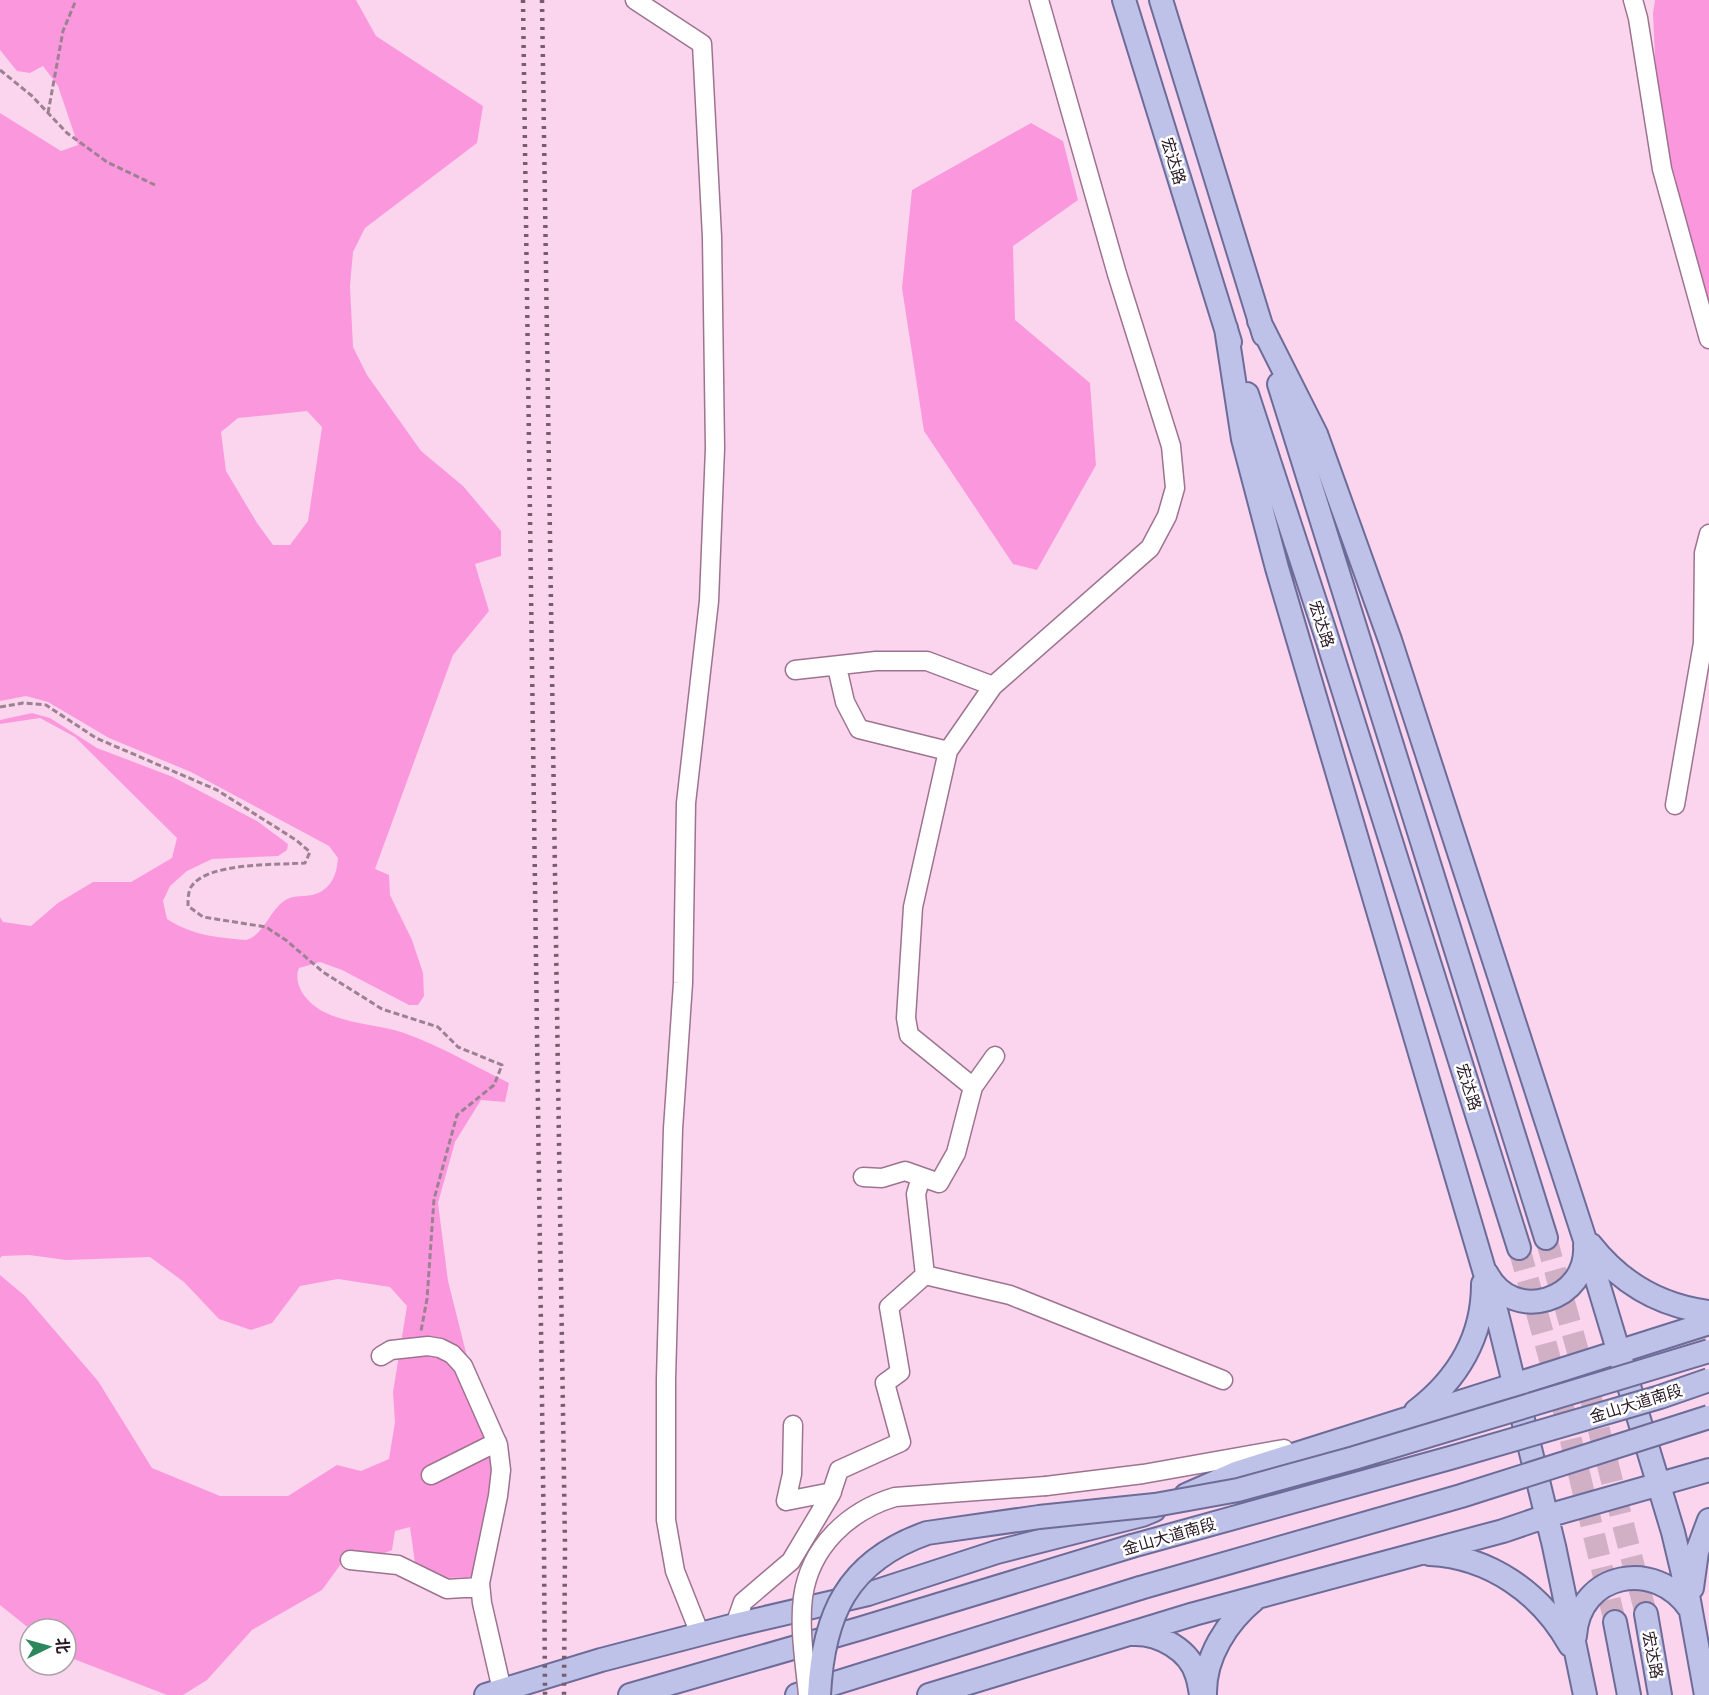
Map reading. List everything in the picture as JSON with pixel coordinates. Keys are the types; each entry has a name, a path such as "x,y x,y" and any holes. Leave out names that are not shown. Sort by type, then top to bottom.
{"main road":[{"name":"宏达路","path":"1124,0 1519,1248"},
{"name":"宏达路","path":"1161,0 1352,621 1546,1238"},
{"path":"1259,321 1316,434 1390,640 1620,1351 1673,1532 1693,1621 1706,1695"},
{"path":"1226,328 1243,439 1277,568 1497,1314 1547,1515 1585,1695"},
{"path":"1483,1264 1488,1278 1505,1294 1526,1301 1549,1299 1559,1295 1576,1280 1584,1260 1584,1237"},
{"path":"1584,1237 1607,1264 1638,1289 1673,1305 1709,1312"},
{"path":"1400,1420 1442,1389 1463,1361 1477,1330 1481,1313 1483,1264"},
{"path":"494,1693 601,1660 735,1625 868,1594 997,1552 1142,1515 1236,1473 1709,1323"},
{"path":"819,1695 828,1631 842,1598 863,1570 877,1558 910,1539 927,1533 1039,1517 1155,1505 1238,1490 1354,1458 1709,1351"},
{"name":"金山大道南段","path":"630,1695 1132,1546 1450,1458 1709,1380"},
{"path":"797,1695 1140,1588 1461,1496 1709,1417"},
{"path":"930,1695 1126,1634 1503,1531 1547,1515 1709,1470"},
{"path":"1693,1621 1694,1572 1697,1552 1709,1520"},
{"path":"1420,1553 1439,1554 1475,1563 1516,1584 1551,1616 1572,1649 1579,1666"},
{"path":"1574,1643 1577,1620 1582,1609 1598,1591 1618,1580 1642,1578 1665,1585 1680,1596 1693,1621"},
{"path":"1203,1695 1208,1670 1221,1637 1243,1609 1257,1597"},
{"name":"宏达路","path":"1646,1614 1660,1695"},
{"name":"宏达路","path":"1615,1622 1629,1695"},
{"path":"1126,1634 1160,1638 1179,1650 1192,1665 1203,1695"}],"street":[{"path":"635,0 702,44 712,237 715,448 710,601 686,803 683,983 673,1129 666,1391 666,1520 675,1571 700,1634"},
{"path":"973,1087 909,1035 906,1018 913,907 948,751 993,686 1150,548 1167,516 1175,488 1172,446 1117,274 1039,0"},
{"path":"1634,0 1662,169 1709,339"},
{"path":"1675,805 1703,643 1704,553 1709,534"},
{"path":"795,670 876,661 927,661 993,686"},
{"path":"837,667 845,702 859,729 948,751"},
{"path":"863,1177 882,1178 905,1170 939,1184 956,1153 973,1087 995,1056"},
{"path":"921,1177 916,1194 925,1275"},
{"path":"925,1275 1010,1295 1223,1380"},
{"path":"735,1625 743,1602 791,1561 832,1492 839,1470 901,1442 885,1383 900,1372 889,1307 925,1275"},
{"path":"381,1356 391,1350 418,1346 440,1348 452,1354 463,1366 497,1442 501,1470 499,1488 480,1587 494,1693"},
{"path":"793,1425 792,1474 786,1501 832,1492"},
{"path":"808,1695 803,1627 804,1597 812,1568 827,1542 838,1529 864,1509 895,1497 1046,1486 1143,1474 1347,1436"},
{"path":"431,1476 497,1442"},
{"path":"350,1560 398,1565 447,1589 480,1587"}],"path":[{"path":"48,113 63,32 76,0"},
{"path":"0,70 32,96 67,133 107,162 155,185"},
{"path":"0,707 23,703 46,705 96,738 217,790 296,840 310,852 305,863 238,867 214,871 196,881 190,889 188,906 203,917 266,927 286,940 323,972 382,1009 438,1027 458,1047 502,1065 494,1085 457,1115 434,1199 427,1299 418,1346"}],"shaded area":[{"path":"0,0 356,0 376,36 483,106 477,143 365,228 353,252 350,286 353,347 367,375 421,451 463,486 501,531 501,556 475,564 489,611 453,655 375,869 389,875 390,895 412,940 423,973 424,996 418,1005 409,1005 342,970 320,962 299,968 297,979 307,999 325,1013 418,1038 509,1083 505,1102 481,1100 455,1142 438,1203 448,1281 494,1464 489,1511 474,1577 447,1578 415,1563 410,1527 395,1531 392,1550 376,1555 359,1551 346,1557 322,1590 252,1630 207,1680 183,1695 167,1695 78,1661 78,1617 18,1617 18,1619 0,1605 0,1275 25,1296 98,1381 152,1468 220,1496 288,1496 337,1465 361,1471 389,1459 395,1422 393,1392 407,1306 390,1287 338,1279 300,1286 272,1323 251,1330 219,1319 184,1282 150,1257 66,1260 29,1255 0,1258 0,917 3,922 31,926 58,903 93,882 131,882 172,858 177,838 75,737 40,718 0,724 0,720 32,713 50,718 97,748 173,777 257,821 288,844 287,850 278,856 212,859 187,871 170,886 163,901 167,919 186,929 224,938 246,940 252,938 284,901 289,898 316,894 327,887 335,874 338,858 329,846 191,772 109,738 48,702 26,696 0,701 0,113 61,151 78,145 58,86 43,66 30,73 17,71 0,50","holes":["307,411 322,427 308,521 290,545 273,545 257,523 226,471 221,432 238,418"]},
{"path":"1655,0 1709,0 1709,303 1675,205 1656,77 1653,14"},
{"path":"1031,123 1063,141 1078,200 1013,246 1015,320 1090,383 1096,465 1037,570 1013,564 924,431 902,288 912,190"}],"tunnel":[{"path":"1546,1238 1589,1391 1646,1614"},
{"path":"1519,1248 1561,1399 1615,1622"}],"railway":[{"path":"523,0 545,1695"},
{"path":"542,0 565,1546 564,1695"}]}
